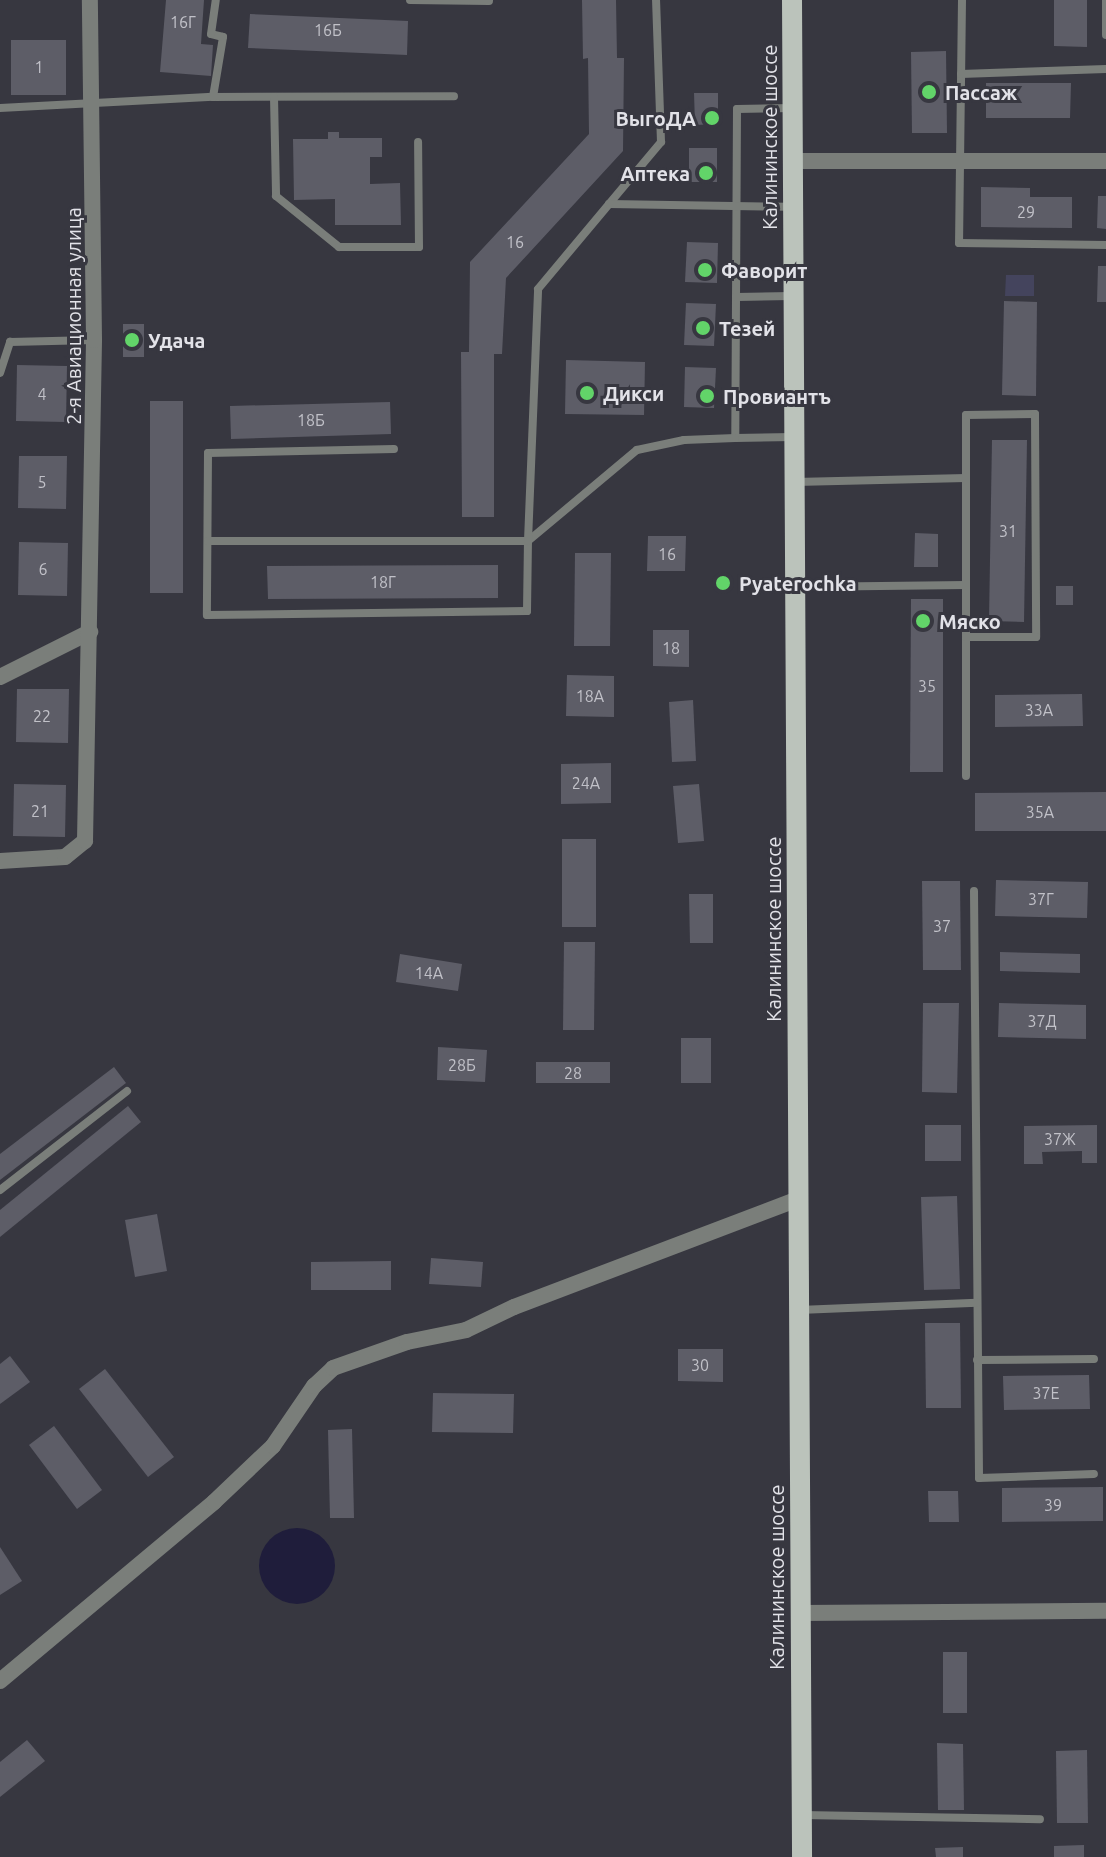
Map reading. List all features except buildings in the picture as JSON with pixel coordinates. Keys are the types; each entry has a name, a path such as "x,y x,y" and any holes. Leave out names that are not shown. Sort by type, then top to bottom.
{"main road":[{"name":"Калининское шоссе","path":"792,0 802,1857"}],"street":[{"name":"2-я Авиационная улица","path":"0,861 65,857 85,841 94,340 94,104 90,0"},
{"path":"793,161 1106,161"},
{"path":"0,677 90,632"},
{"path":"0,1681 214,1502 273,1446 314,1386 333,1368 407,1342 466,1330 514,1307 798,1199"},
{"path":"800,1613 1106,1611"}],"lane":[{"path":"213,97 223,37 211,34 216,0"},
{"path":"410,0 489,1"},
{"path":"394,449 208,453 207,615 527,611 538,289 661,142 656,0"},
{"path":"962,0 959,243 1106,245"},
{"path":"1106,0 1106,35"},
{"path":"961,74 1106,69"},
{"path":"0,108 213,97 454,96"},
{"path":"274,97 276,196 339,247 419,247 418,142"},
{"path":"735,438 737,109 793,108"},
{"path":"609,204 793,207"},
{"path":"736,297 794,296"},
{"path":"0,336 10,342 94,340"},
{"path":"0,373 10,342"},
{"path":"966,637 1036,637 1035,414 966,415 966,478 966,585 966,637 966,776"},
{"path":"208,541 528,541 637,450 684,440 794,437"},
{"path":"794,482 966,478"},
{"path":"795,587 966,585"},
{"path":"974,891 979,1478 1094,1474"},
{"path":"0,1190 127,1091"},
{"path":"798,1310 977,1303"},
{"path":"977,1360 1094,1359"},
{"path":"801,1815 1040,1819"}],"shaded area":[{"path":"1006,275 1034,275 1034,296 1005,296"},
{"path":"297,1528 311,1531 324,1539 332,1552 335,1566 332,1580 324,1593 311,1601 297,1604 283,1601 270,1593 262,1580 259,1566 262,1552 270,1539 283,1531"}],"place":[{"name":"Пассаж","path":"929,92"},
{"name":"ВыгоДА","path":"712,118"},
{"name":"Аптека","path":"706,173"},
{"name":"Фаворит","path":"705,270"},
{"name":"Тезей","path":"703,328"},
{"name":"Удача","path":"132,340"},
{"name":"Дикси","path":"587,393"},
{"name":"Провиантъ","path":"707,396"},
{"name":"Pyaterochka","path":"723,583"},
{"name":"Мяско","path":"923,621"}]}
